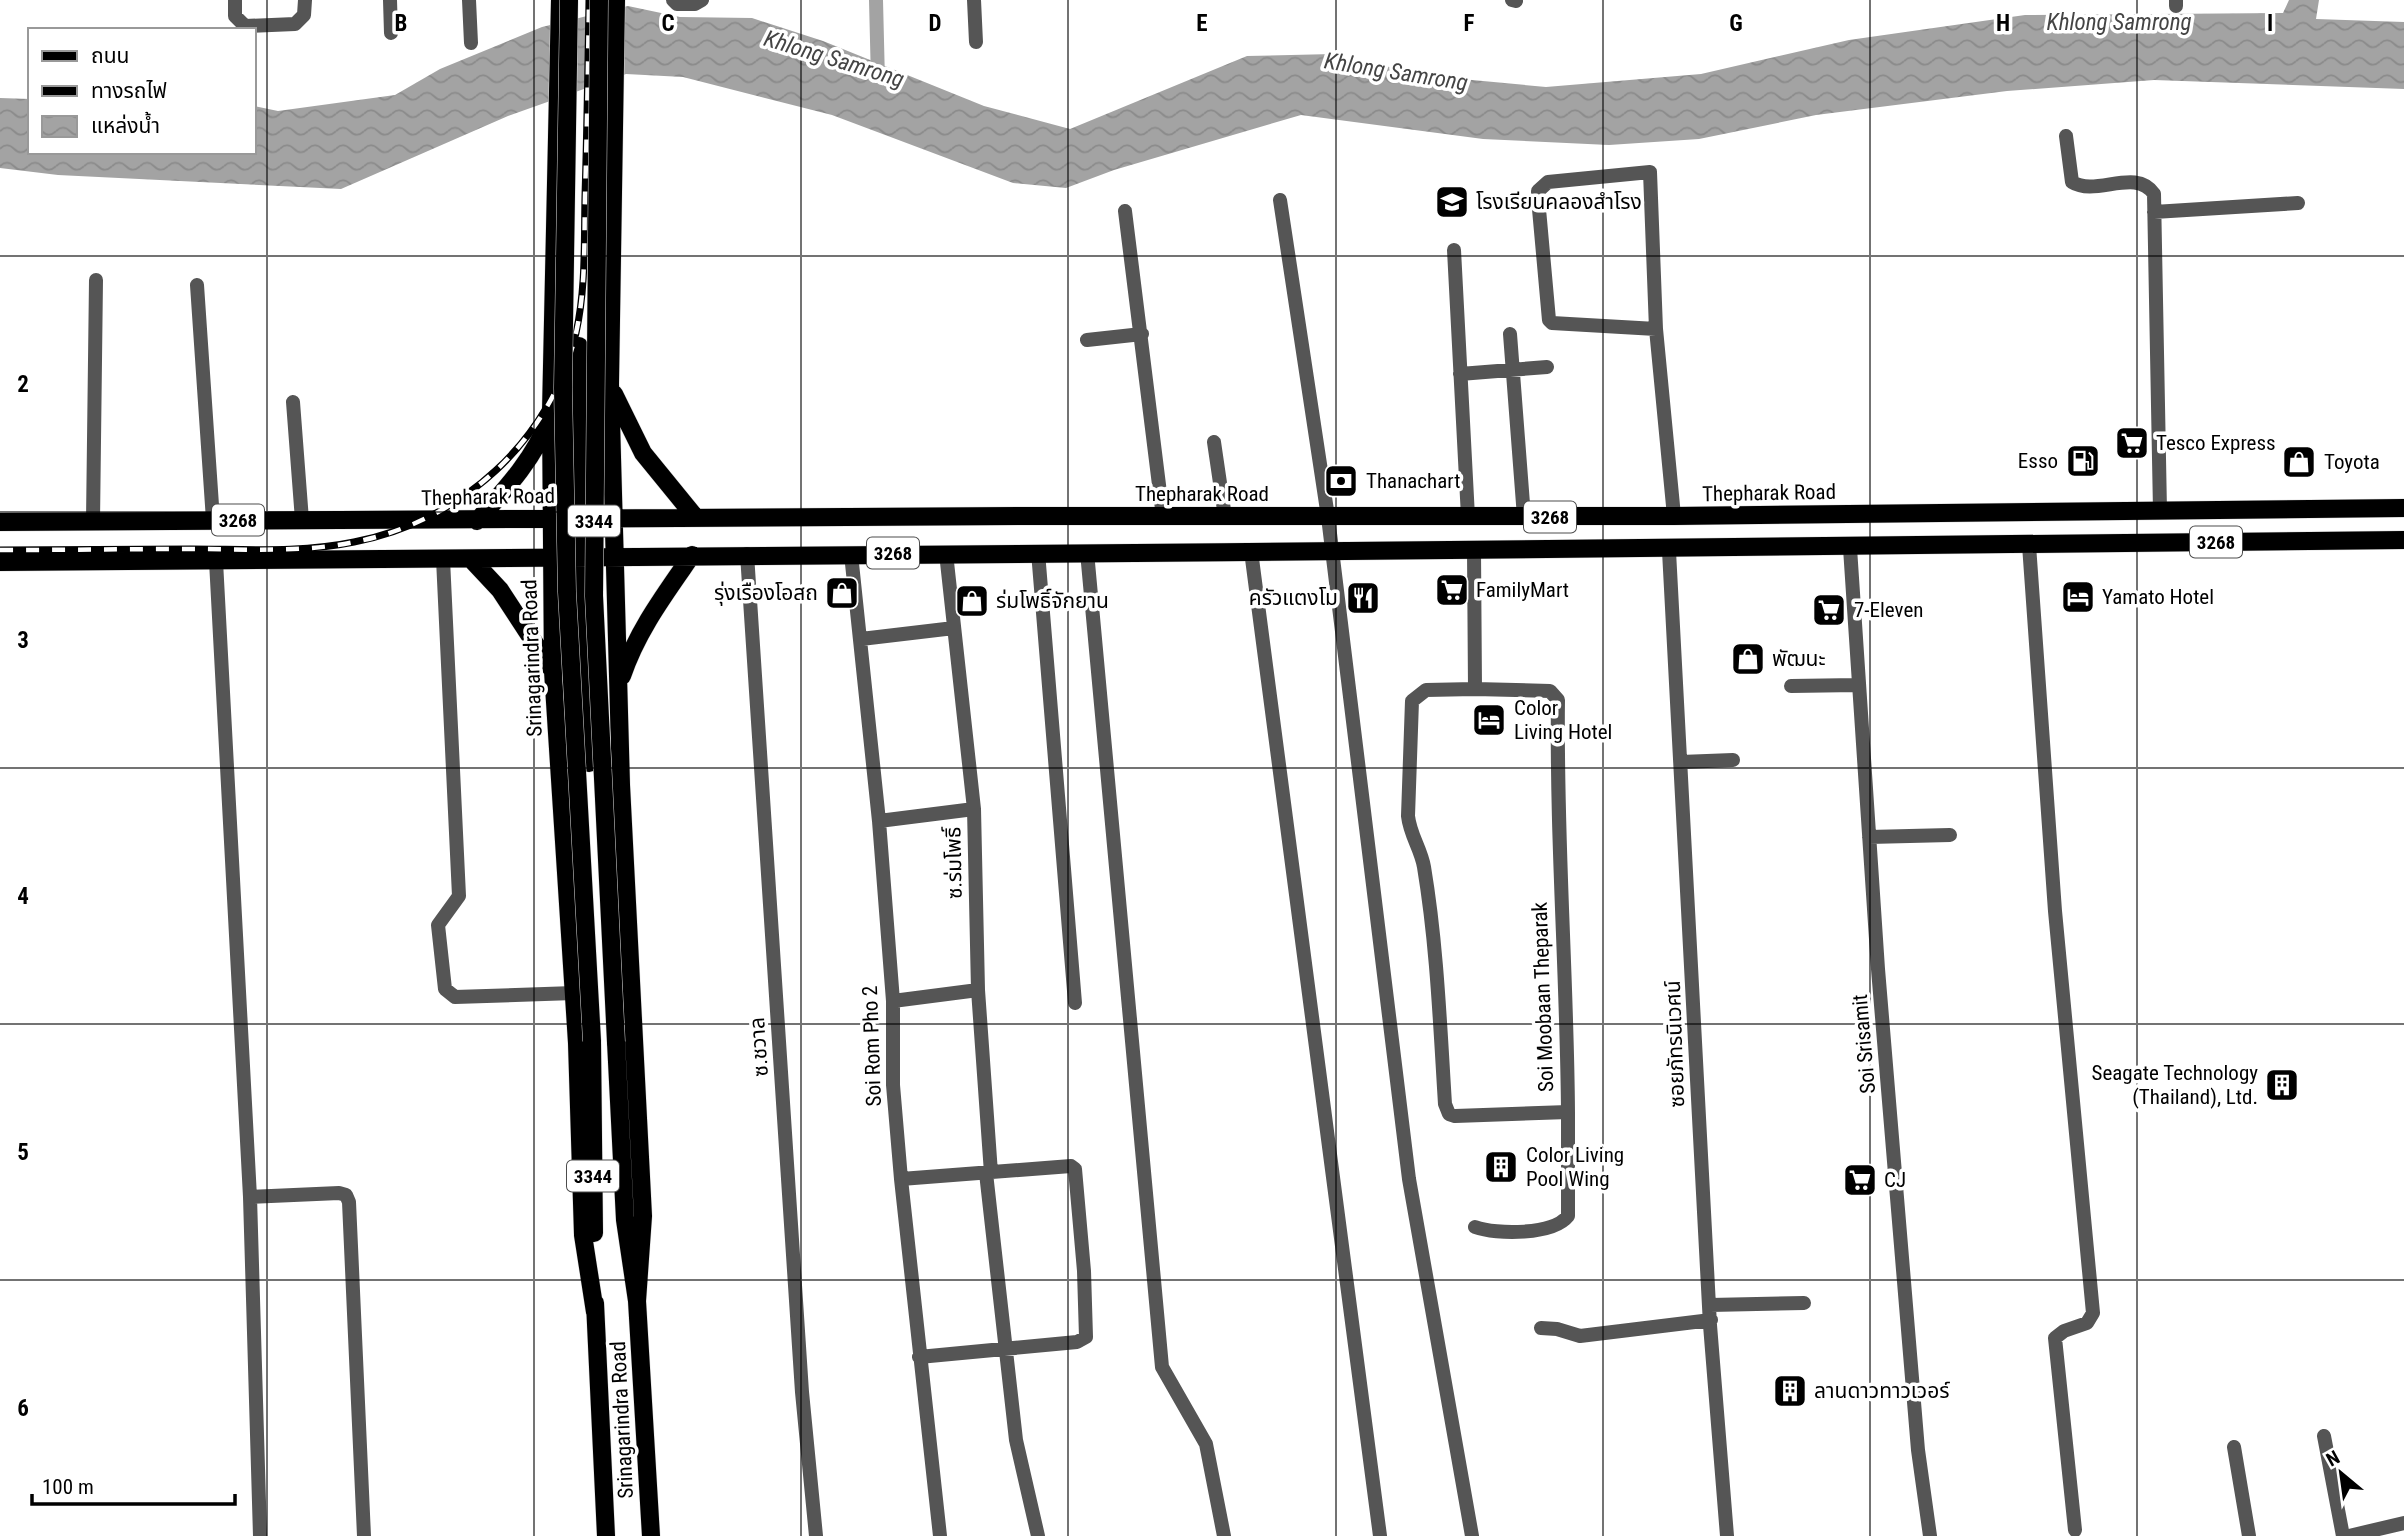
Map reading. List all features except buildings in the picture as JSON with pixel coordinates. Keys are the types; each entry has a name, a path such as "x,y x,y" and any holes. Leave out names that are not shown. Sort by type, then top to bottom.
{"main road":[{"name":"Srinagarindra Road","path":"560,0 551,412 553,671 574,993 583,1235 595,1312"},
{"name":"Srinagarindra Road","path":"569,0 564,388 567,592 592,1041 595,1312 606,1536"},
{"name":"Srinagarindra Road","path":"599,0 594,596 625,1220 637,1301 651,1536"},
{"name":"Srinagarindra Road","path":"616,0 611,182 610,384 621,785 643,1216 637,1301"},
{"path":"554,317 562,340 579,346 588,346 601,339 609,318"},
{"path":"579,346 580,557 589,763"},
{"path":"610,384 643,453 696,517"},
{"path":"477,521 528,457 544,432 551,412"},
{"name":"Thepharak Road","path":"0,522 477,521 696,517 1524,517 2404,508"},
{"path":"2206,511 2210,542"},
{"name":"3268","path":"0,562 1038,552 1669,551 2404,540"},
{"path":"618,688 629,654 652,612 692,555"},
{"path":"471,559 499,590 553,671"},
{"path":"561,790 568,773 589,763 611,770 621,785"}],"street":[{"path":"235,0 235,16 239,23 270,25 295,24 304,15 305,0"},
{"path":"390,0 391,33"},
{"path":"469,0 471,43"},
{"path":"673,0 677,4 695,4 702,0"},
{"path":"974,0 976,42"},
{"path":"2066,136 2072,182 2080,187 2138,182 2148,186 2154,194 2160,511"},
{"path":"1656,329 1552,323 1549,320 1538,198 1538,191 1548,182 1650,172 1656,329 1674,516"},
{"path":"1280,200 1328,517 1409,1179 1472,1536"},
{"path":"2154,212 2298,203"},
{"path":"1125,211 1163,517"},
{"path":"1454,250 1468,517"},
{"path":"93,521 96,280"},
{"path":"197,285 213,520"},
{"path":"1087,340 1142,334"},
{"path":"1510,334 1524,517"},
{"path":"1460,374 1548,367"},
{"path":"293,402 302,520"},
{"path":"1214,442 1225,517"},
{"path":"2029,545 2055,911 2093,1313 2087,1323 2064,1331 2055,1338 2075,1530"},
{"name":"Soi Srisamit","path":"1850,548 1857,685 1918,1450 1930,1536"},
{"path":"1251,551 1380,1536"},
{"path":"1474,551 1475,690"},
{"name":"ซอยภัทรนิเวศน์","path":"1669,551 1710,1313 1727,1536"},
{"path":"1038,552 1075,1003"},
{"path":"1087,552 1162,1367 1206,1444 1224,1536"},
{"name":"ซ.ร่มโพธิ์","path":"946,553 974,809 978,990 988,1173 1018,1457 1038,1536"},
{"name":"ซ.ชวาล","path":"747,554 802,1378 816,1536"},
{"name":"Soi Rom Pho 2","path":"851,554 879,821 893,1001 893,1085 901,1179 940,1536"},
{"path":"443,559 459,896 438,925 445,989 455,997 574,993"},
{"path":"216,561 250,1197 260,1536"},
{"path":"862,639 954,628"},
{"path":"1791,686 1857,685"},
{"name":"Soi Moobaan Theparak","path":"1426,690 1475,690 1550,691 1558,700 1556,805 1567,985 1568,1112 1455,1116 1449,1114 1445,1104 1438,988 1424,865 1410,832 1408,816 1412,701 1426,690"},
{"path":"1681,762 1733,761"},
{"path":"879,821 974,809"},
{"path":"1869,837 1950,835"},
{"path":"893,1001 978,990"},
{"path":"1475,1227 1502,1234 1558,1226 1569,1216 1568,1112"},
{"path":"901,1179 1073,1167 1084,1271 1087,1328 1083,1340 919,1357"},
{"path":"250,1197 339,1193 346,1195 349,1202 364,1536"},
{"path":"1541,1328 1557,1329 1580,1336 1710,1313 1804,1303"},
{"path":"2324,1436 2343,1536"},
{"path":"2234,1447 2249,1536"},
{"path":"2349,1536 2404,1523"}],"water":[{"name":"Khlong Samrong","path":"2289,0 2319,0 2316,19 2404,22 2404,89 2154,80 2007,91 1816,115 1699,139 1609,145 1483,139 1301,115 1114,170 1066,188 1013,183 832,115 683,77 626,74 508,116 341,189 58,175 0,168 0,98 28,99 28,154 256,154 256,106 278,111 395,95 440,69 542,27 628,6 680,17 752,18 823,41 984,106 1070,129 1247,56 1333,54 1429,76 1546,87 1701,74 1849,40 2025,15 2283,13"}],"waterway":[{"name":"Khlong Samrong","path":"876,0 878,81"}],"railway":[{"path":"0,550 273,550 354,542 393,532 430,516 465,495 496,470 523,441 546,408 564,372 576,333 584,264 589,0"}],"place":[{"name":"โรงเรียนคลองสำโรง","path":"1452,202"},
{"name":"Tesco Express","path":"2132,443"},
{"name":"Esso","path":"2083,461"},
{"name":"Toyota","path":"2299,462"},
{"name":"Thanachart","path":"1341,481"},
{"name":"FamilyMart","path":"1452,590"},
{"name":"รุ่งเรืองโอสถ","path":"842,593"},
{"name":"Yamato Hotel","path":"2078,597"},
{"name":"ครัวแตงโม","path":"1363,598"},
{"name":"ร่มโพธิ์จักยาน","path":"972,601"},
{"name":"7-Eleven","path":"1829,610"},
{"name":"พัฒนะ","path":"1748,659"},
{"name":"Color Living Hotel","path":"1489,720"},
{"name":"Seagate Technology (Thailand), Ltd.","path":"2282,1085"},
{"name":"Color Living Pool Wing","path":"1501,1167"},
{"name":"CJ","path":"1860,1180"},
{"name":"ลานดาวทาวเวอร์","path":"1790,1391"}]}
